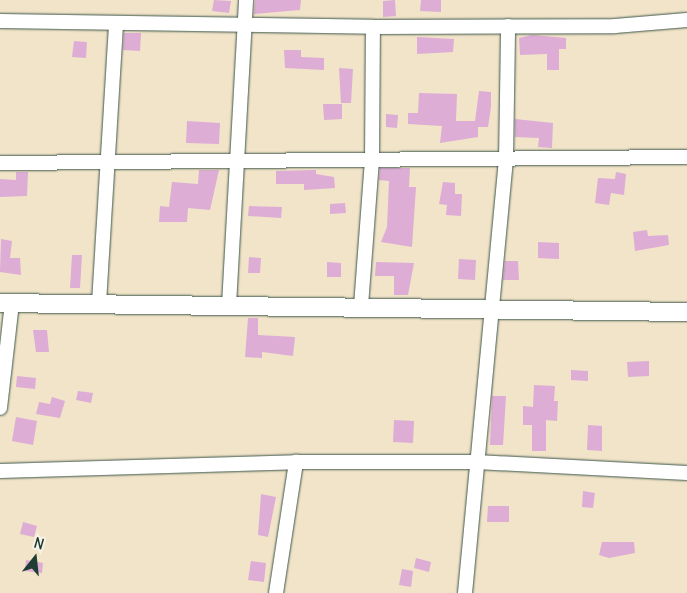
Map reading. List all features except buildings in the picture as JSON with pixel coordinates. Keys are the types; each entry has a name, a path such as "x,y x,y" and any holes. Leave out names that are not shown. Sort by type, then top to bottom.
{"street":[{"path":"229,305 246,0"},
{"path":"0,21 116,26 245,24 373,27 615,26 687,20"},
{"path":"99,303 106,163 116,26"},
{"path":"465,593 494,309 506,160 508,26"},
{"path":"361,306 372,162 373,27"},
{"path":"0,163 372,162 687,157"},
{"path":"0,408 6,303 361,306 687,312"},
{"path":"276,593 296,462"},
{"path":"0,471 296,462 477,462 687,473"}]}
